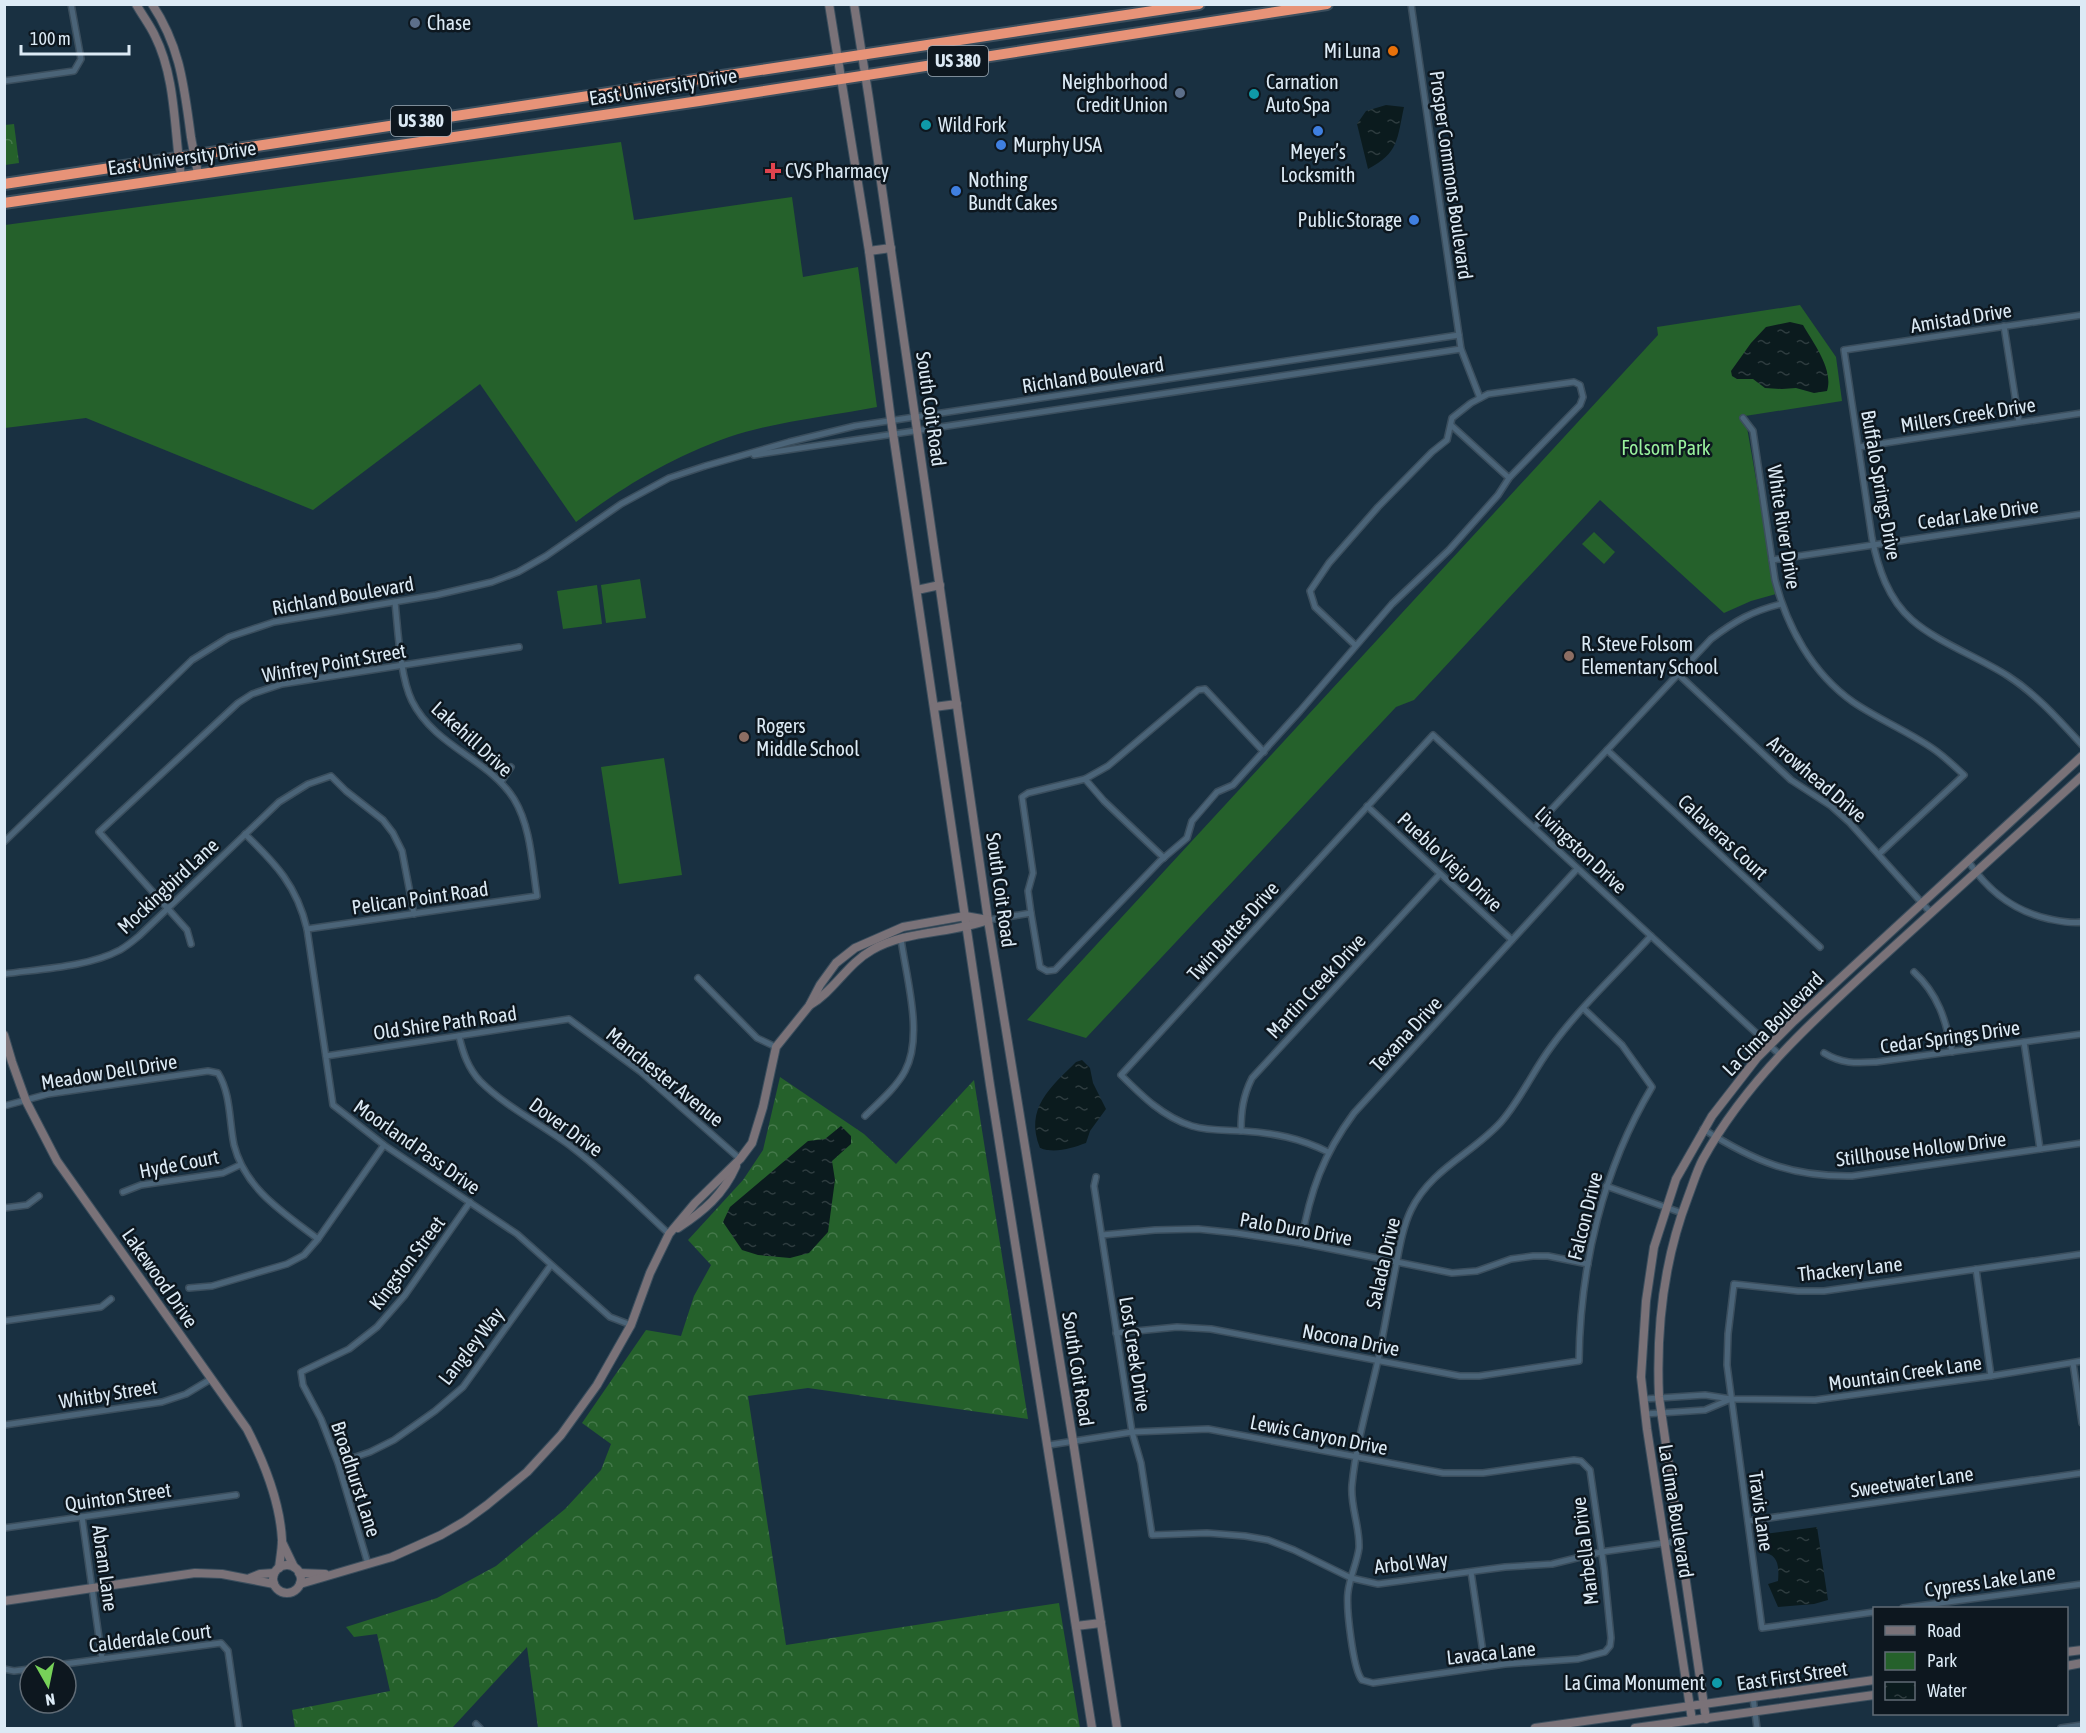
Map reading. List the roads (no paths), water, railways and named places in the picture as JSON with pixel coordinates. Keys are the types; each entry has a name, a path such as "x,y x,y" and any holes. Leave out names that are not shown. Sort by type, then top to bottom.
{"highway":[{"name":"US 380","path":"4,184 1199,4"},
{"name":"East University Drive","path":"4,203 1327,4"}],"street":[{"path":"4,81 74,71 78,67 81,59 71,4"},
{"path":"136,4 155,37 164,59 181,176"},
{"path":"152,4 170,36 183,77 198,174"},
{"name":"South Coit Road","path":"829,4 854,151 893,434 965,916 1092,1728"},
{"name":"South Coit Road","path":"854,4 988,920 1117,1728"},
{"name":"Prosper Commons Boulevard","path":"1411,4 1461,349 1480,398"},
{"path":"869,252 891,248"},
{"name":"Amistad Drive","path":"1844,350 2082,315"},
{"path":"2004,326 2019,422"},
{"name":"Richland Boulevard","path":"4,842 192,660 210,647 229,637 274,622 467,590 492,582 518,572 643,491 693,470 828,431 1459,335"},
{"name":"Richland Boulevard","path":"735,458 1461,349"},
{"name":"Buffalo Springs Drive","path":"1844,350 1873,545 1885,583 1897,603 1912,620 2009,677 2053,713 2082,745"},
{"path":"1264,752 1205,689 1198,690 1108,766 1085,779 1022,796 1033,873 1028,891 1040,967 1047,972 1055,970 1186,838 1192,821 1217,792 1233,785 1264,752 1392,604 1449,550 1498,495 1509,478 1580,405 1583,397 1580,385 1574,382 1488,394 1452,418 1447,440 1432,452 1378,507 1329,563 1310,591 1315,607 1355,645"},
{"name":"Millers Creek Drive","path":"1858,447 2082,413"},
{"name":"White River Drive","path":"1743,418 1753,431 1772,560 1781,604 1799,641 1833,686 1852,701 1934,749 1964,775 1879,854"},
{"path":"1451,425 1509,478"},
{"name":"Cedar Lake Drive","path":"1772,560 2082,514"},
{"path":"917,590 940,585"},
{"name":"Lakehill Drive","path":"395,602 403,665 411,699 423,720 441,737 501,782 514,799 524,822 537,896"},
{"path":"1535,827 1711,639 1736,620 1758,609 1781,604"},
{"name":"Winfrey Point Street","path":"168,908 99,832 238,703 252,694 282,684 519,647"},
{"name":"Arrowhead Drive","path":"1678,674 1791,780 1844,817 1931,913"},
{"path":"934,707 957,704"},
{"name":"Livingston Drive","path":"1367,806 1433,735 1779,1054"},
{"name":"Calaveras Court","path":"1607,750 1820,947"},
{"name":"La Cima Boulevard","path":"1692,1720 1641,1377 1646,1301 1654,1247 1676,1179 1703,1129 1750,1067 1769,1046 2082,756"},
{"path":"501,782 511,767"},
{"name":"Mockingbird Lane","path":"4,974 84,962 122,949 139,936 279,802 294,791 331,776 383,820 393,833 402,851 414,914"},
{"name":"La Cima Boulevard","path":"1706,1719 1661,1413 1658,1358 1665,1276 1682,1213 1702,1160 1757,1079 1779,1054 2082,776"},
{"path":"1085,779 1104,801 1164,858"},
{"name":"Pueblo Viejo Drive","path":"1367,806 1512,940"},
{"name":"Twin Buttes Drive","path":"1241,1131 1193,1127 1168,1116 1143,1098 1121,1075 1367,806"},
{"name":"Moorland Pass Drive","path":"245,834 271,859 284,876 302,909 307,929 333,1105 384,1145 517,1234 610,1317 631,1325"},
{"path":"1968,861 1975,873 2005,902 2020,910 2059,921 2082,922"},
{"name":"Texana Drive","path":"1301,1244 1306,1213 1328,1152 1354,1113 1577,869"},
{"name":"Martin Creek Drive","path":"1241,1131 1241,1107 1252,1078 1440,874"},
{"name":"Pelican Point Road","path":"307,929 537,896"},
{"path":"168,908 187,930 191,944"},
{"path":"809,1006 820,999 852,965 873,949 901,939 967,928 988,920 1031,912"},
{"path":"4,1601 195,1574 222,1574 250,1578 274,1584 280,1592 288,1593 296,1590 300,1584 392,1557 465,1521 527,1472 561,1435 597,1386 631,1325 650,1273 669,1234 695,1203 739,1160 752,1143 764,1107 776,1047 809,1006 820,985 836,963 855,948 898,928 965,916 988,920"},
{"path":"865,1116 905,1072 910,1059 914,1027 898,928"},
{"name":"Salada Drive","path":"1364,1681 1357,1672 1348,1612 1351,1578 1359,1548 1352,1492 1357,1457 1406,1223 1422,1191 1442,1169 1476,1145 1502,1121 1551,1046 1651,936"},
{"path":"1914,972 1935,996 1947,1027 1952,1052"},
{"path":"698,978 757,1038 776,1047"},
{"name":"Falcon Drive","path":"1580,1361 1581,1322 1588,1264 1606,1186 1626,1136 1652,1087 1629,1053 1584,1009"},
{"name":"Old Shire Path Road","path":"326,1056 569,1019"},
{"name":"Manchester Avenue","path":"569,1019 642,1072 739,1160"},
{"name":"Cedar Springs Drive","path":"1824,1053 1837,1061 1859,1063 2082,1034"},
{"name":"Lakewood Drive","path":"4,1035 26,1101 57,1161 247,1429 261,1455 270,1480 282,1541 296,1570"},
{"name":"Dover Drive","path":"459,1036 464,1055 479,1080 572,1148 669,1234"},
{"path":"2024,1042 2040,1149"},
{"name":"Meadow Dell Drive","path":"4,1106 60,1092 208,1071 218,1073 224,1083 234,1144 240,1165"},
{"name":"Stillhouse Hollow Drive","path":"1703,1129 1757,1160 1789,1171 1821,1177 1852,1176 2082,1143"},
{"path":"1241,1131 1268,1132 1293,1137 1328,1152"},
{"path":"189,1288 212,1286 287,1264 304,1255 318,1239 384,1145"},
{"path":"240,1165 265,1198 318,1239"},
{"name":"Hyde Court","path":"123,1192 141,1185 222,1173 240,1165"},
{"name":"Lost Creek Drive","path":"1096,1177 1094,1186 1116,1333 1132,1431 1141,1463 1152,1535"},
{"path":"1606,1186 1682,1213"},
{"path":"4,1208 27,1205 39,1196"},
{"name":"Kingston Street","path":"301,1372 349,1349 377,1328 405,1294 470,1202"},
{"name":"Palo Duro Drive","path":"1102,1235 1198,1229 1301,1244 1452,1273 1478,1271 1511,1259 1533,1256 1588,1264"},
{"name":"Thackery Lane","path":"1731,1399 1727,1365 1734,1284 1798,1291 1824,1291 2082,1254"},
{"name":"Langley Way","path":"338,1463 370,1452 414,1428 463,1387 551,1265"},
{"path":"1976,1269 1991,1376"},
{"path":"4,1322 101,1307 111,1299"},
{"name":"Nocona Drive","path":"1116,1333 1177,1327 1211,1329 1448,1375 1467,1376 1580,1361"},
{"name":"Mountain Creek Lane","path":"1644,1399 1705,1395 1731,1399 1815,1400 2082,1361"},
{"path":"2073,1363 2082,1423"},
{"name":"Broadhurst Lane","path":"301,1372 303,1386 321,1419 338,1463 368,1564"},
{"name":"Whitby Street","path":"4,1425 162,1402 186,1394 212,1379"},
{"name":"Mountain Creek Lane","path":"1645,1414 1706,1410 1731,1399"},
{"name":"Travis Lane","path":"1731,1399 1762,1628 1873,1612"},
{"name":"Lewis Canyon Drive","path":"1049,1445 1132,1431 1208,1429 1423,1470 1456,1474 1496,1472 1574,1460 1583,1462"},
{"name":"Marbella Drive","path":"1583,1462 1590,1470 1611,1638"},
{"name":"Sweetwater Lane","path":"1748,1521 2082,1473"},
{"name":"Quinton Street","path":"4,1528 236,1495"},
{"name":"Abram Lane","path":"82,1517 102,1659"},
{"name":"Arbol Way","path":"1152,1535 1207,1533 1268,1540 1351,1578 1371,1584 1560,1563 1602,1552 1679,1541"},
{"name":"Lakewood Drive","path":"276,1571 282,1541"},
{"path":"250,1578 276,1571 286,1565 296,1570 330,1575"},
{"path":"296,1570 300,1584"},
{"path":"274,1584 276,1571"},
{"path":"1471,1572 1485,1666"},
{"name":"Cypress Lake Lane","path":"1910,1607 2082,1584"},
{"path":"1076,1626 1101,1623"},
{"name":"Lavaca Lane","path":"1364,1681 1373,1683 1485,1666 1554,1662 1589,1657 1605,1652 1610,1646 1611,1638"},
{"name":"Calderdale Court","path":"78,1662 218,1643 225,1645 228,1651 239,1728"},
{"name":"East First Street","path":"1536,1728 1873,1680"},
{"name":"East First Street","path":"1635,1728 1873,1695"},
{"path":"1753,1698 1757,1728"},
{"path":"2061,1728 2082,1725"}],"water":[{"path":"1386,105 1404,107 1398,136 1386,157 1368,169 1357,124 1366,111"},
{"path":"1790,322 1803,325 1817,348 1828,374 1827,391 1814,393 1796,388 1765,388 1753,379 1737,379 1732,376 1731,371 1766,327"},
{"path":"1082,1060 1090,1068 1093,1083 1106,1109 1090,1131 1086,1143 1057,1150 1040,1148 1035,1121 1043,1099 1076,1062"},
{"path":"841,1126 851,1136 851,1144 832,1161 835,1180 828,1232 809,1253 790,1258 758,1255 742,1250 723,1222 730,1207 808,1141 825,1139"},
{"path":"1817,1527 1828,1600 1814,1604 1778,1607 1768,1584 1778,1581 1778,1568 1774,1557 1766,1553 1764,1534"}],"place":[{"name":"Chase","path":"415,23"},
{"name":"Mi Luna","path":"1393,51"},
{"name":"Neighborhood Credit Union","path":"1180,93"},
{"name":"Carnation Auto Spa","path":"1254,94"},
{"name":"Wild Fork","path":"926,125"},
{"name":"Meyer’s Locksmith","path":"1318,131"},
{"name":"Murphy USA","path":"1001,145"},
{"name":"CVS Pharmacy","path":"773,171"},
{"name":"Nothing Bundt Cakes","path":"956,191"},
{"name":"Public Storage","path":"1414,220"},
{"name":"R. Steve Folsom Elementary School","path":"1569,656"},
{"name":"Rogers Middle School","path":"744,737"},
{"name":"La Cima Monument","path":"1717,1683"}],"park label":[{"name":"Folsom Park","path":"1666,448"}]}
